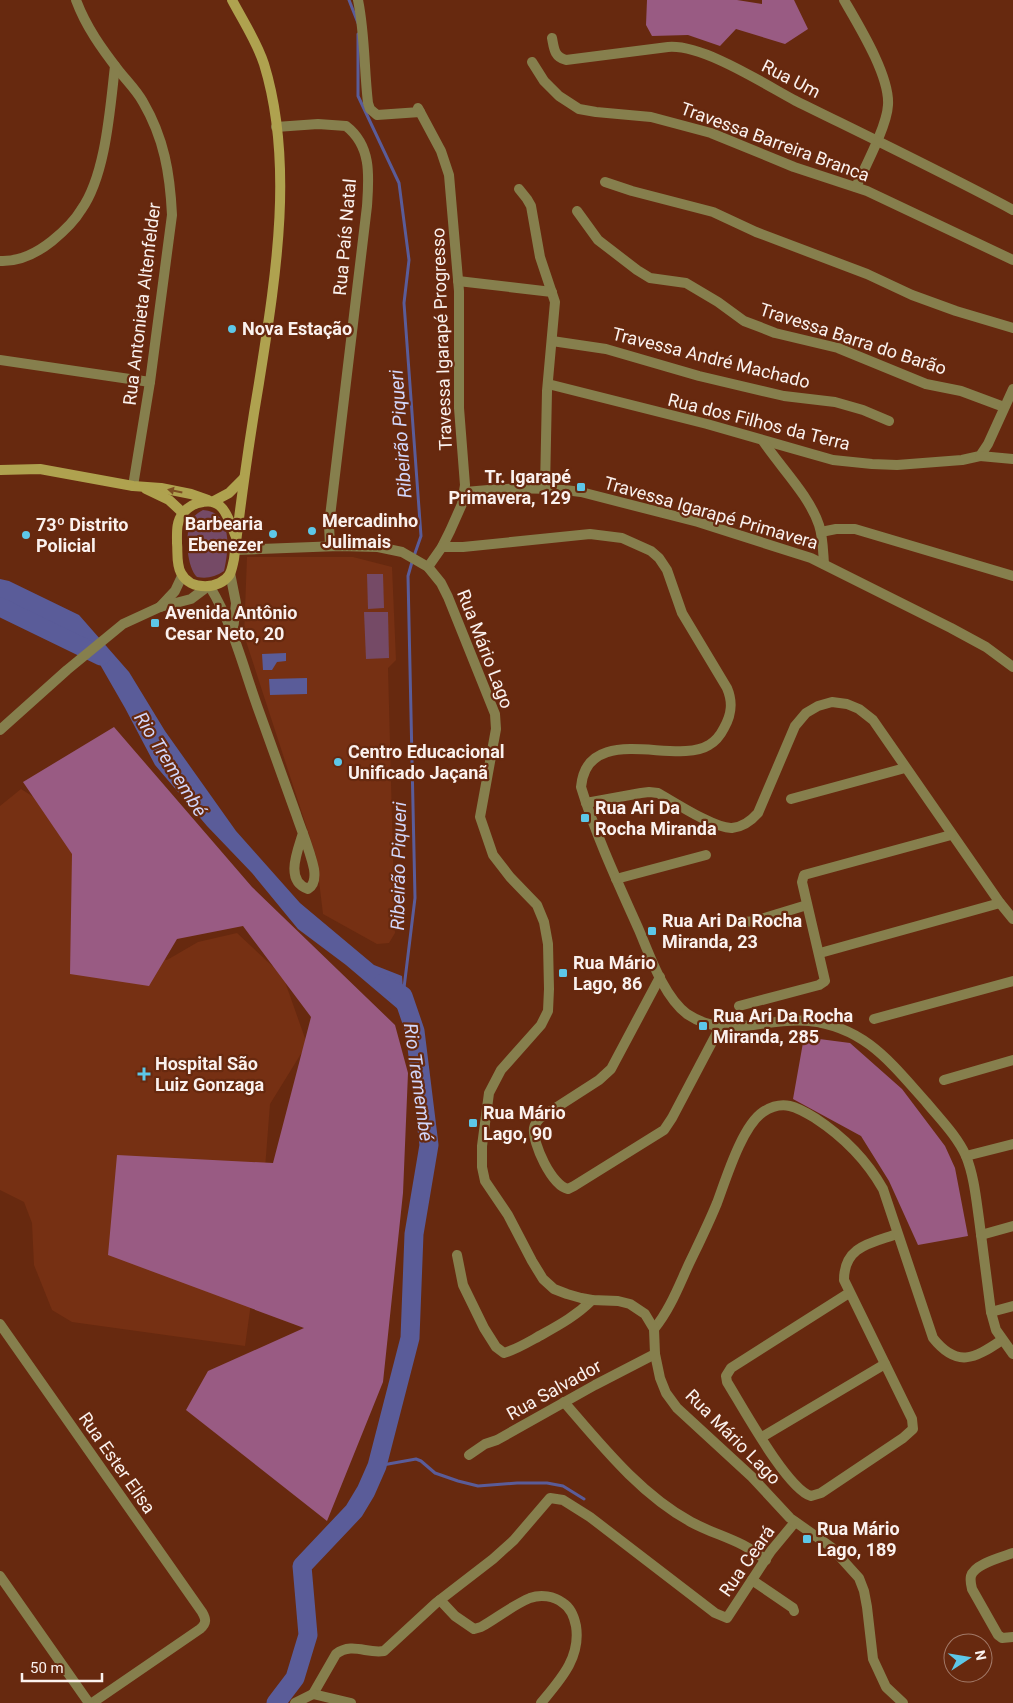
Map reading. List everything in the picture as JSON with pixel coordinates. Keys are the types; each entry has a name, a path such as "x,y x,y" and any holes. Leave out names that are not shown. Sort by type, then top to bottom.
{"main road":[{"path":"234,0 264,63 270,90 276,127 279,180 278,232 266,341 230,573 221,582 209,587 189,582 182,576 178,566 177,526 183,513 194,504 211,501 229,493 244,478"},
{"path":"0,470 40,469 137,486 168,489 211,501 219,504 225,512 236,537"},
{"path":"137,486 169,500 183,513"}],"street":[{"name":"Rua Antonieta Altenfelder","path":"76,0 83,19 115,66 142,100 153,121 164,150 171,188 172,215 137,486"},
{"name":"Travessa Igarapé Progresso","path":"358,0 370,109 377,115 419,110 441,151 450,175 458,281 459,408 465,492 462,504 442,547 426,566"},
{"path":"844,0 868,45 887,87 887,114 856,188"},
{"name":"Rua Um","path":"552,38 556,54 566,60 677,46 691,49 743,73 1013,210"},
{"name":"Travessa Barreira Branca","path":"532,62 544,81 559,96 579,108 596,112 651,117 724,138 788,165 896,204 1013,260"},
{"path":"0,261 25,258 43,248 62,233 82,210 92,190 102,156 115,66"},
{"name":"Rua País Natal","path":"276,127 318,124 346,126 359,139 366,152 368,165 366,216 329,525 330,546"},
{"path":"604,182 713,212 756,232 867,274 912,295 956,312 1013,328"},
{"path":"519,189 530,206 540,257 555,302 548,384 545,488"},
{"name":"Travessa Barra do Barão","path":"577,211 598,240 650,278 686,283 718,302 744,321 775,333 838,348 926,384 961,391 1004,406"},
{"path":"458,281 552,292"},
{"name":"Travessa André Machado","path":"552,341 606,350 699,376 770,393 802,399 835,402 863,410 890,421"},
{"path":"0,360 150,382"},
{"name":"Rua dos Filhos da Terra","path":"548,384 707,424 833,460 864,464 897,464 962,460 980,456 1013,459"},
{"path":"980,456 988,444 1013,389"},
{"path":"763,441 809,504 821,532 824,564"},
{"name":"Travessa Igarapé Primavera","path":"465,492 545,488 581,492 673,515 824,564 977,642 1013,667"},
{"path":"821,532 836,528 855,529 1013,576"},
{"path":"442,547 463,547 590,534 622,538 651,551 659,558 667,570 682,613 691,630 728,688 731,697 729,719 720,735 709,745 684,750 634,748 619,750 598,757 588,766 582,777 580,787 616,879 660,976 677,1004 688,1014 720,1026 737,1028 770,1022 808,1020 848,1031 869,1043 886,1057 944,1122 966,1156 973,1180 991,1312 996,1330 1013,1354"},
{"name":"Rua Mário Lago","path":"235,550 330,546 378,547 402,552 426,566 440,583 451,605 495,714 496,729 480,817 485,834 493,855 536,905 544,922 548,944 548,1011 541,1025 501,1070 489,1093 482,1146 482,1166 485,1181 508,1215 543,1279 554,1288 566,1294 592,1300 618,1301 630,1304 645,1314 654,1329 655,1354 660,1378 666,1392 677,1408 752,1477 796,1522 831,1547 858,1578 868,1607 873,1659 886,1687 903,1703"},
{"path":"230,573 236,603 233,632"},
{"path":"160,607 175,591 182,576"},
{"path":"0,730 67,670 123,624 160,607 191,600 209,587 233,632 253,696 302,833"},
{"path":"586,803 641,793 658,793 710,822 730,828 740,826 750,821 758,813 795,726 806,713 818,706 832,702 847,704 859,709 873,720 1000,904 1013,919"},
{"path":"790,799 905,768"},
{"path":"739,1006 824,982 826,979 802,882 804,875 952,835"},
{"path":"616,879 706,855"},
{"path":"820,953 1000,904"},
{"path":"745,922 755,921 807,905"},
{"path":"660,976 612,1069 536,1122 534,1135 548,1169 559,1184 568,1189 574,1186 664,1130 720,1026"},
{"path":"874,1019 1013,981"},
{"path":"944,1080 1013,1060"},
{"path":"654,1329 668,1309 716,1207 744,1135 762,1113 784,1105 796,1106 827,1126 859,1153 872,1170 883,1189 933,1338 941,1348 950,1354 962,1358 972,1357 982,1354 1002,1340"},
{"path":"966,1156 1013,1144"},
{"path":"981,1235 1013,1226"},
{"path":"849,1292 731,1368 726,1376 727,1382 783,1471 807,1495 815,1496 903,1438 913,1429 912,1419 844,1280 844,1269 848,1259 855,1251 897,1234"},
{"path":"458,1255 460,1276 467,1295 496,1348 504,1353 520,1347 560,1326 592,1300"},
{"path":"991,1312 1013,1306"},
{"name":"Rua Ester Elisa","path":"0,1324 202,1612 206,1621 200,1629 91,1703"},
{"name":"Rua Salvador","path":"469,1454 594,1385 655,1354"},
{"path":"762,1438 885,1364"},
{"path":"564,1402 603,1447 644,1489 691,1522 748,1546 766,1560"},
{"name":"Rua Ceará","path":"440,1600 493,1559 514,1540 550,1498 562,1500 590,1517 702,1603 727,1618 771,1551 796,1522"},
{"path":"1013,1553 976,1568 971,1583 972,1589 998,1635 1002,1638 1013,1637"},
{"path":"0,1576 91,1703"},
{"path":"752,1580 794,1611"},
{"path":"295,1703 313,1694 336,1654 351,1648 362,1648 374,1652 384,1651 440,1600 455,1616 474,1629 481,1627 530,1598 540,1596 551,1597 566,1605 575,1619 576,1630 576,1647 572,1661 541,1703"},
{"path":"313,1694 351,1703"}],"shaded area":[{"path":"647,0 737,0 762,4 762,0 794,0 808,29 785,44 736,29 720,46 688,35 652,36 646,25"},
{"path":"203,510 213,512 220,517 227,533 227,553 224,571 208,578 197,577 191,566 187,544 188,530 191,522"},
{"name":"Centro Educacional Unificado Jaçanã","path":"247,557 353,557 392,567 396,660 388,668 395,933 389,943 377,944 323,914 316,856 244,635"},
{"path":"367,574 383,574 384,608 368,609"},
{"path":"364,612 388,612 389,658 366,659"},
{"path":"114,727 252,887 395,1025 408,1073 403,1193 383,1382 327,1521 186,1410 208,1371 304,1328 108,1255 117,1155 273,1163 311,1017 243,926 177,939 149,986 70,974 72,854 23,782"},
{"name":"Hospital São Luiz Gonzaga","path":"21,789 89,832 87,946 167,960 198,942 237,933 283,976 307,1044 270,1104 259,1246 245,1346 72,1322 52,1310 34,1265 32,1223 24,1202 0,1190 0,806"},
{"path":"804,1037 850,1043 902,1089 945,1146 955,1168 968,1236 918,1245 889,1181 861,1136 793,1099"}],"water":[{"path":"0,579 9,581 79,615 129,672 165,731 236,831 300,903 374,965 402,976 405,1015 346,965 298,929 252,873 207,826 155,765 98,661 54,625 0,599"},
{"path":"286,653 286,661 277,662 272,670 263,670 262,654"},
{"path":"307,678 307,694 270,695 269,679"}],"waterway":[{"name":"Ribeirão Piqueri","path":"349,0 358,23"},
{"name":"Ribeirão Piqueri","path":"358,34 358,96 399,183 409,260 404,303 421,536 414,556"},
{"name":"Ribeirão Piqueri","path":"403,996 415,898 408,576 412,562"},
{"name":"Rio Tremembé","path":"0,607 101,656"},
{"name":"Rio Tremembé","path":"276,1703 295,1678 308,1635 302,1566 354,1511 366,1491 377,1466 410,1338 414,1234 429,1145 415,1031 403,996 383,983"},
{"path":"377,1466 416,1459 435,1473 478,1486 547,1483 563,1486 584,1499"}],"place":[{"name":"Nova Estação","path":"232,329"},
{"name":"Tr. Igarapé Primavera, 129","path":"581,487"},
{"name":"Mercadinho Julimais","path":"312,531"},
{"name":"Barbearia Ebenezer","path":"273,534"},
{"name":"73º Distrito Policial","path":"26,535"},
{"name":"Avenida Antônio Cesar Neto, 20","path":"155,623"},
{"name":"Centro Educacional Unificado Jaçanã","path":"338,762"},
{"name":"Rua Ari Da Rocha Miranda","path":"585,818"},
{"name":"Rua Ari Da Rocha Miranda, 23","path":"652,931"},
{"name":"Rua Mário Lago, 86","path":"563,973"},
{"name":"Rua Ari Da Rocha Miranda, 285","path":"703,1026"},
{"name":"Hospital São Luiz Gonzaga","path":"144,1074"},
{"name":"Rua Mário Lago, 90","path":"473,1123"},
{"name":"Rua Mário Lago, 189","path":"807,1539"}]}
